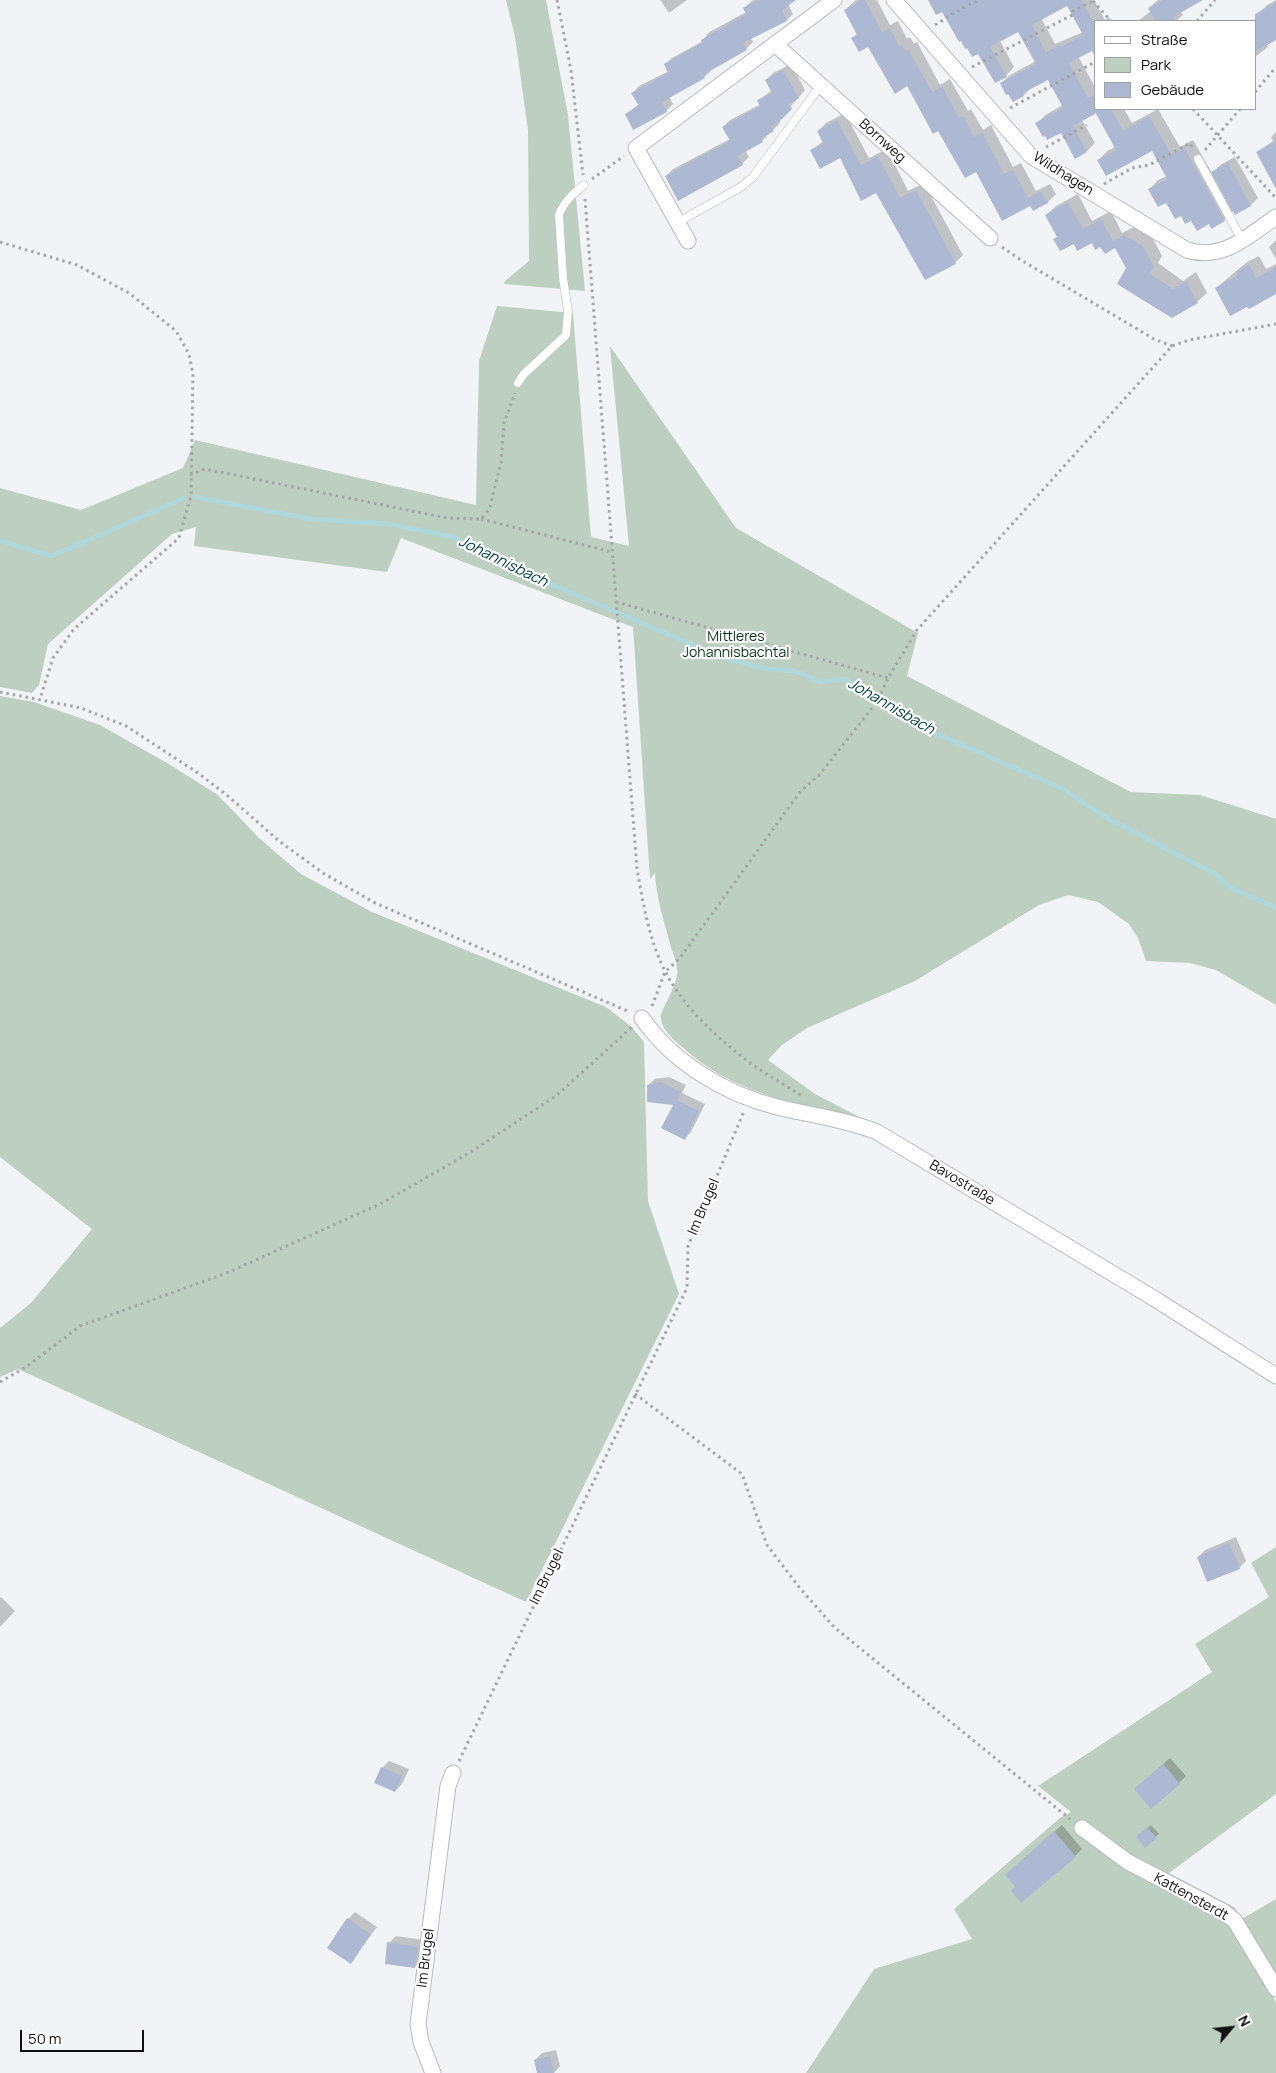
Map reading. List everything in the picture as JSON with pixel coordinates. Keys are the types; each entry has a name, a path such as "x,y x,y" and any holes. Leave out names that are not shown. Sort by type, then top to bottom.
{"street":[{"path":"688,241 636,148 834,0"},
{"name":"Wildhagen","path":"894,0 1031,156 1187,250 1201,254 1216,252 1242,240 1276,217"},
{"name":"Bornweg","path":"775,44 990,238"},
{"name":"Bavostraße","path":"642,1018 655,1036 681,1058 714,1081 749,1098 777,1107 857,1124 877,1132 1155,1299 1276,1376"},
{"name":"Im Brugel","path":"432,2073 420,2042 418,2024 448,1786 453,1773"},
{"name":"Kattensterdt","path":"1082,1828 1128,1862 1224,1912 1235,1921 1276,1989"}],"lane":[{"path":"678,222 741,187 753,177 821,85"},
{"path":"1198,159 1242,240"},
{"path":"518,383 523,375 566,335 568,311 563,278 559,215 570,197 584,185"}],"path":[{"path":"557,0 571,70 584,185 637,869 649,931 665,972 681,996 715,1033 742,1057 809,1101"},
{"path":"921,32 956,13 962,6 980,0"},
{"path":"959,75 1067,18 1074,14 1073,11 1098,0"},
{"path":"1198,20 1215,0"},
{"path":"1093,1 1110,20"},
{"path":"996,116 1094,63"},
{"path":"1256,91 1276,66"},
{"path":"1194,110 1276,198"},
{"path":"1090,191 1132,168 1149,165 1190,143 1198,159 1239,110"},
{"path":"1031,156 1087,125"},
{"path":"584,185 636,148"},
{"path":"990,238 1021,260 1096,305 1154,339 1172,346"},
{"path":"0,242 77,265 129,293 176,331 189,354 193,374 191,496 179,538 74,629 53,658 40,700"},
{"path":"0,1382 26,1367 80,1326 227,1273 380,1204 468,1153 556,1096 642,1018 654,1001 665,972 680,958 800,792 824,768 878,700 888,678 917,630 1172,346 1189,340 1276,324"},
{"path":"481,519 490,508 494,494 501,462 504,423 518,383"},
{"path":"190,475 205,469 447,518 481,519 612,552"},
{"path":"617,602 888,678"},
{"path":"0,692 81,708 126,726 220,790 279,841 323,873 375,903 642,1018"},
{"name":"Im Brugel","path":"453,1773 686,1288 688,1246 749,1098"},
{"path":"635,1394 742,1474 767,1545 799,1587 834,1627 1082,1828"}],"green space":[{"path":"506,0 546,0 568,115 585,291 504,284 505,281 529,261 528,130 515,37"},
{"name":"Mittleres Johannisbachtal","path":"497,306 573,313 591,537 629,546 610,346 736,528 918,633 907,676 1131,792 1200,795 1276,819 1276,1005 1216,970 1190,963 1146,961 1138,938 1129,924 1098,902 1068,895 1039,905 915,981 807,1028 782,1045 768,1060 815,1094 869,1122 794,1104 745,1087 723,1076 701,1062 675,1040 666,1031 661,1019 675,983 677,969 661,909 655,873 650,879 633,627 401,538 387,572 194,546 196,527 172,534 48,644 39,685 32,693 0,687 0,488 81,510 183,468 195,440 476,505 479,361"},
{"path":"0,696 34,702 100,725 167,763 218,795 259,838 301,874 372,912 606,1007 632,1027 644,1042 648,1201 679,1294 526,1602 18,1369 0,1377 0,1328 31,1303 92,1229 0,1157"},
{"path":"1276,1547 1276,1794 1169,1873 1234,1907 1242,1919 1276,1899 1276,1978 1267,1984 1276,2003 1276,2073 806,2073 874,1969 972,1939 954,1909 1060,1818 1071,1812 1038,1786 1212,1672 1195,1644 1269,1597 1251,1563"}],"building":[{"path":"758,0 796,0 782,10 787,21 743,43 747,50 703,75 705,78 662,102 667,112 633,130 625,114 639,106 631,93 668,73 664,64 702,43 701,40 746,14 743,8"},
{"path":"861,0 865,0 882,32 890,28 899,46 902,45 906,51 908,49 932,92 942,86 959,118 963,116 974,137 982,132 1004,174 1013,170 1028,198 1041,191 1048,203 1033,211 1030,206 1002,221 976,172 965,178 938,131 933,134 907,86 895,94 868,47 859,52 851,38 857,35 844,10"},
{"path":"928,0 1081,0 1094,22 1094,54 1092,51 1069,63 1088,98 1094,95 1094,110 1112,110 1123,131 1149,116 1171,154 1184,147 1225,221 1211,229 1209,224 1197,231 1191,221 1185,224 1181,216 1175,219 1166,203 1158,207 1148,189 1167,179 1152,151 1106,176 1097,160 1116,150 1095,112 1095,114 1073,126 1087,152 1075,159 1061,133 1047,140 1045,136 1043,137 1035,123 1063,108 1048,80 1023,93 1024,96 1013,102 1008,94 1006,95 1000,83 1036,64 1018,32 990,47 1007,77 995,83 978,54 972,57 961,41 959,42 942,12 936,15","holes":["1067,6 1083,35 1061,47 1059,45 1046,52 1032,25"]},
{"path":"1162,0 1203,0 1173,17 1175,20 1154,20 1148,8"},
{"path":"1276,2 1276,40 1256,51 1256,20 1255,14"},
{"path":"783,70 799,98 789,104 792,109 780,121 771,126 774,131 761,138 763,142 738,156 743,165 678,201 665,176 730,141 722,127 760,106 757,100 772,93 765,80"},
{"path":"837,120 861,165 878,156 900,198 916,190 956,264 925,280 876,193 861,201 840,158 820,169 810,150 823,143 817,131"},
{"path":"1276,141 1276,189 1256,152"},
{"path":"1228,163 1251,206 1235,215 1211,172"},
{"path":"1068,202 1083,229 1101,219 1113,241 1124,235 1143,246 1154,267 1149,273 1173,289 1186,281 1198,303 1172,318 1117,284 1126,268 1115,248 1105,254 1100,247 1095,250 1092,243 1077,251 1074,244 1060,251 1053,239 1057,237 1045,215"},
{"path":"1249,264 1256,278 1276,267 1276,294 1249,309 1247,307 1230,316 1215,288 1238,275 1236,272"},
{"path":"661,1082 681,1092 677,1100 699,1111 685,1140 661,1128 673,1105 647,1102 647,1085"},
{"path":"1229,1543 1240,1569 1207,1582 1197,1557"},
{"path":"1163,1764 1180,1784 1151,1809 1134,1789"},
{"path":"381,1767 402,1776 395,1792 374,1783"},
{"path":"1147,1827 1157,1838 1145,1848 1136,1837"},
{"path":"1054,1831 1076,1857 1021,1903 1011,1891 1015,1887 1005,1875"},
{"path":"347,1918 371,1934 351,1964 327,1948"},
{"path":"387,1942 418,1947 415,1968 385,1964"},
{"path":"550,2056 554,2073 537,2073 534,2060"}],"waterway":[{"name":"Johannisbach","path":"195,497 310,519 390,524 453,537 522,572 721,657 766,669 795,671 821,682 845,679 866,695 887,703 935,733 1065,790 1103,816 1216,874 1231,888 1276,908"},
{"name":"Johannisbach","path":"0,541 52,556 184,498"}]}
